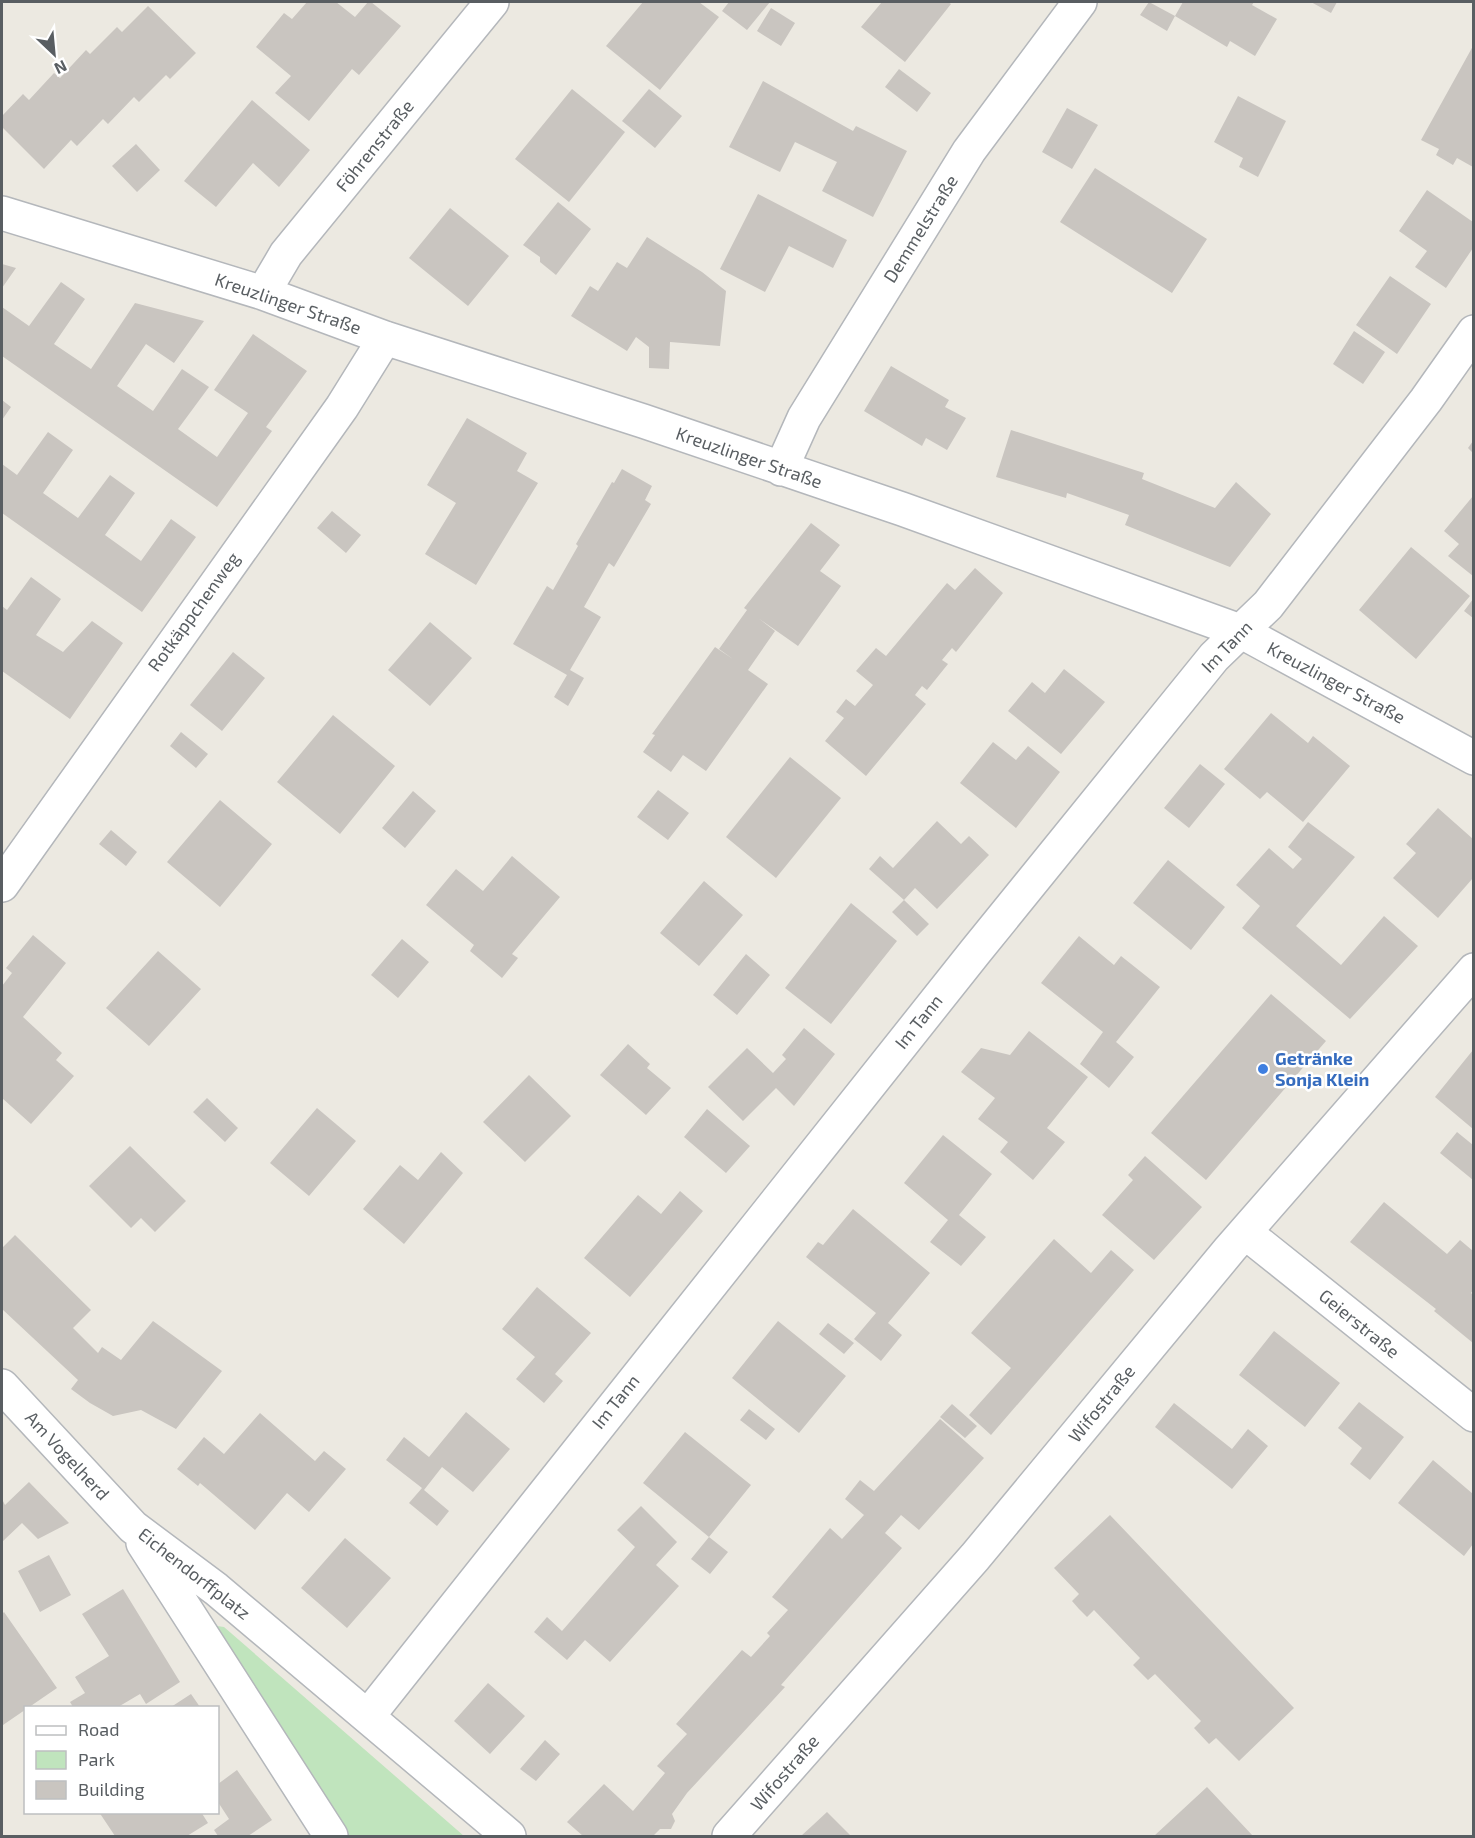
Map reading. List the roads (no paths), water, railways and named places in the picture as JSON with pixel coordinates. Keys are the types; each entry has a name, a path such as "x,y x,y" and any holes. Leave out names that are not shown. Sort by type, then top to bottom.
{"street":[{"name":"Föhrenstraße","path":"263,293 286,254 492,2"},
{"name":"Demmelstraße","path":"781,469 804,418 969,151 1080,2"},
{"name":"Kreuzlinger Straße","path":"2,213 263,293 385,338 478,366 902,509 1240,632 1473,758"},
{"name":"Im Tann","path":"368,1716 964,966 1214,657 1275,596 1426,400 1473,332"},
{"name":"Rotkäppchenweg","path":"2,885 342,407 385,338"},
{"name":"Wifostraße","path":"729,1836 975,1557 1246,1233 1473,970"},
{"name":"Geierstraße","path":"1246,1233 1473,1415"},
{"name":"Am Vogelherd","path":"2,1386 133,1527"},
{"name":"Eichendorffplatz","path":"133,1527 216,1589 508,1836"},
{"name":"Eichendorffplatz","path":"133,1527 331,1836"}],"place":[{"name":"Getränke Sonja Klein","path":"1263,1069"}]}
